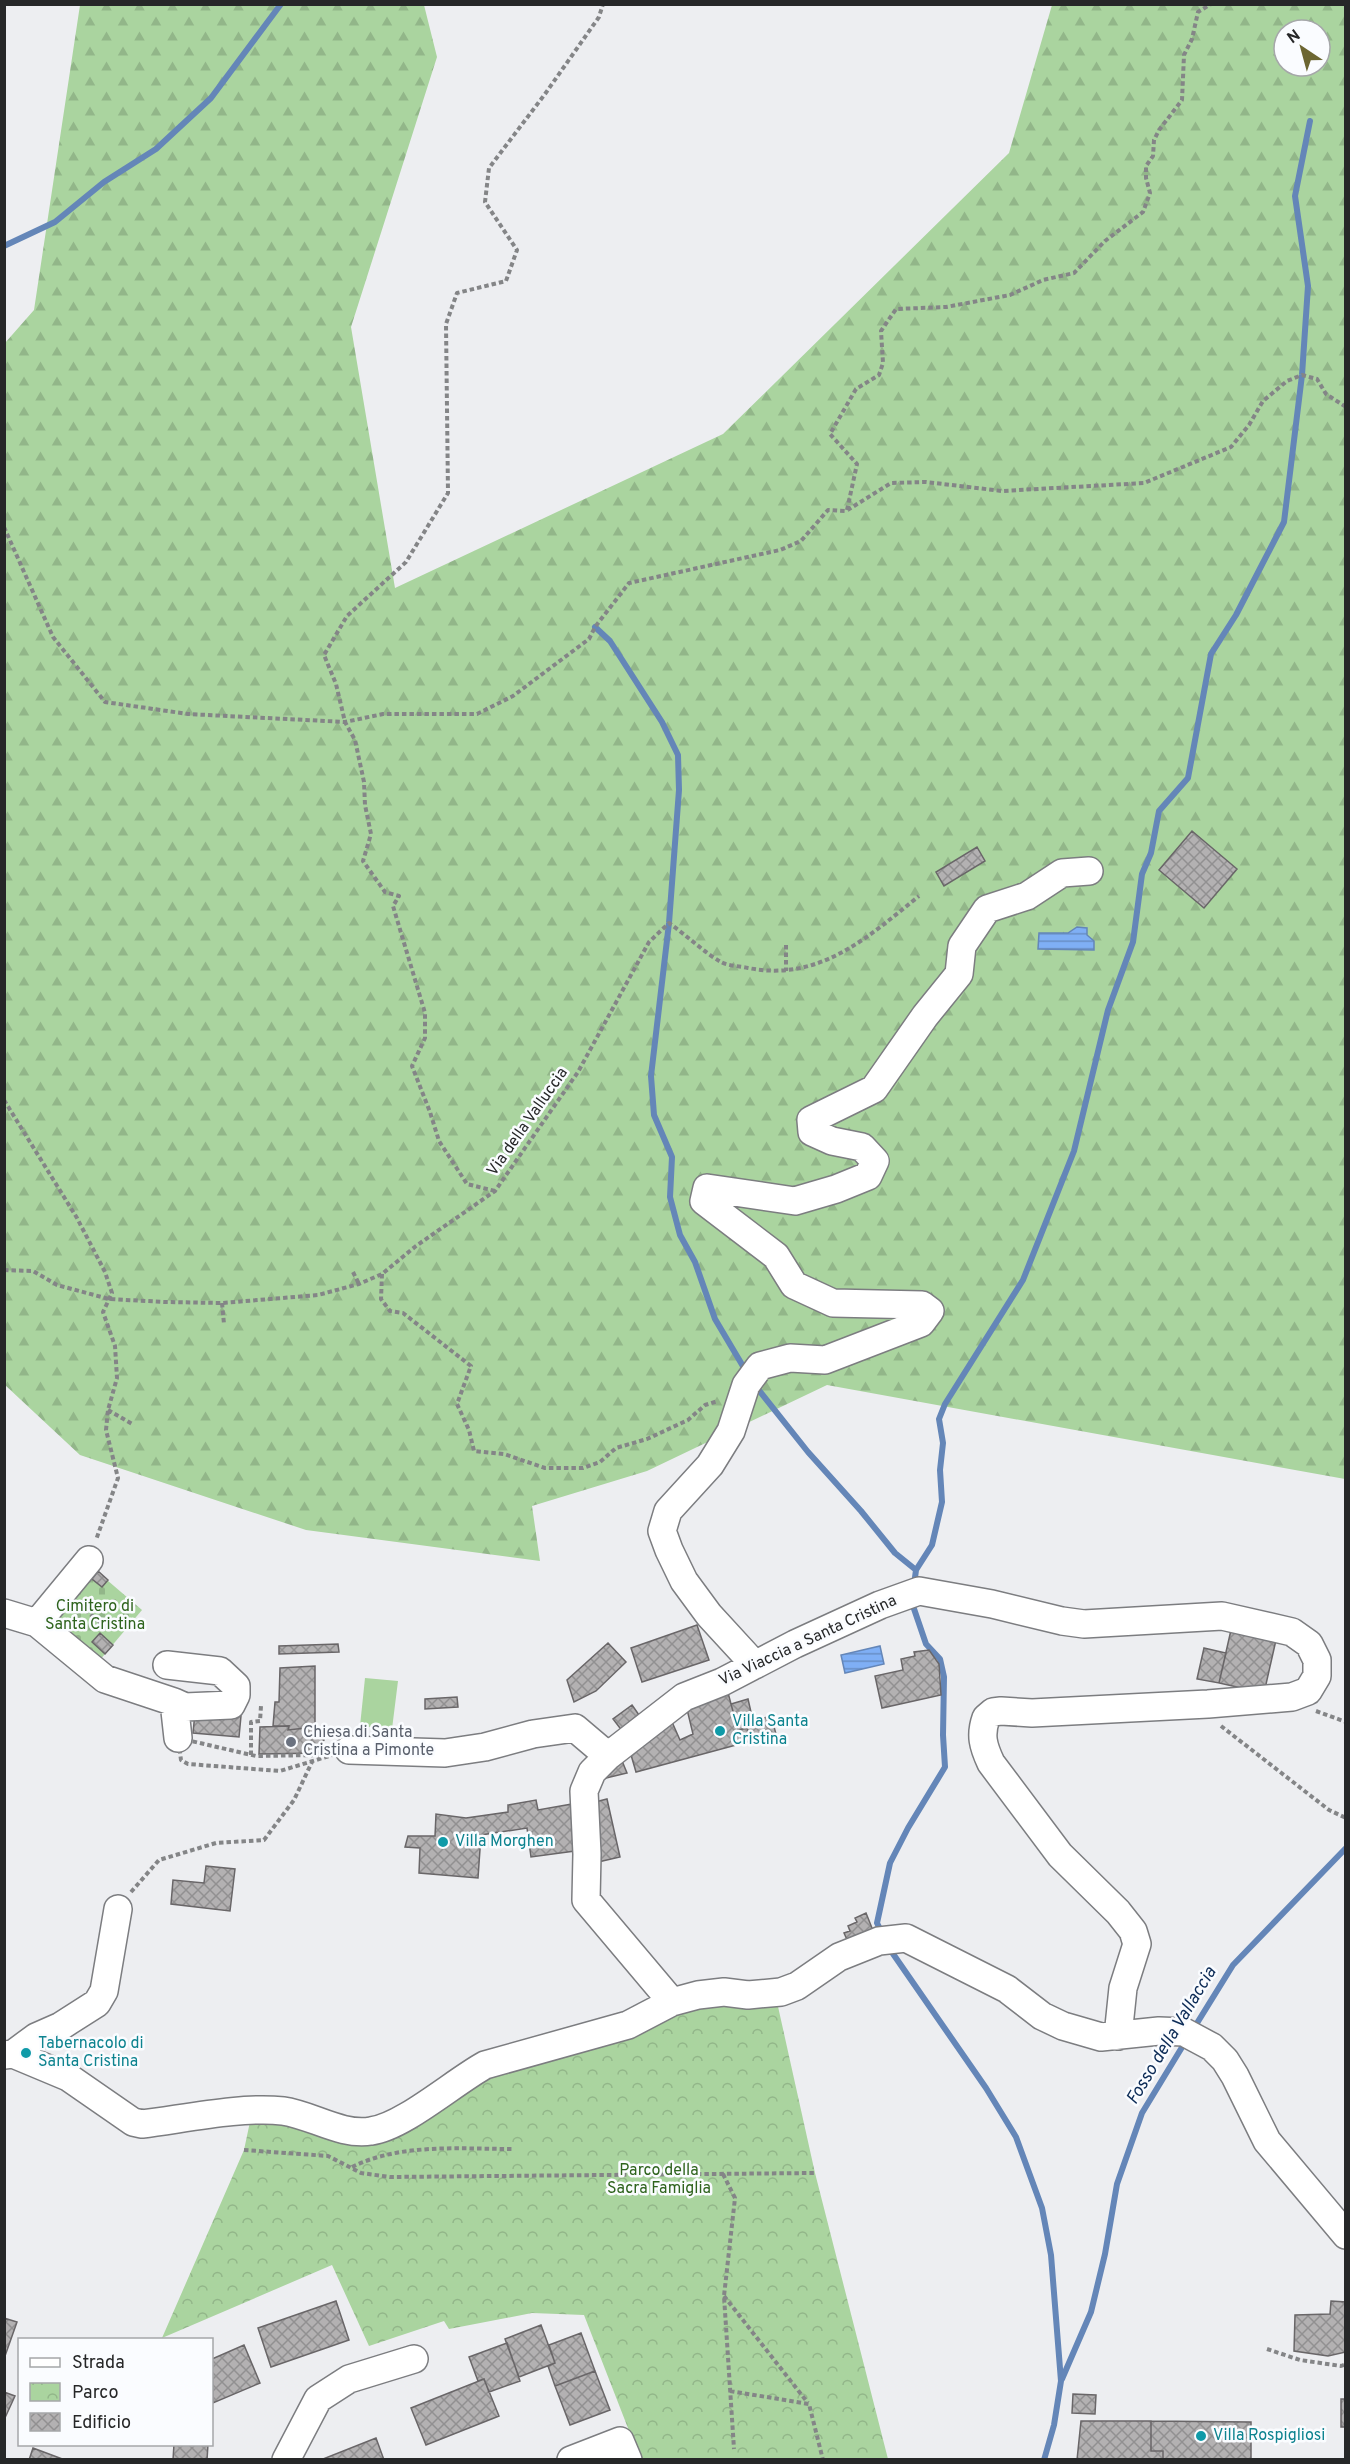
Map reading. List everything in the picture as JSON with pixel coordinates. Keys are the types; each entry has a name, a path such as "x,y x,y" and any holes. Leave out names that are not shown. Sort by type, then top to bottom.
{"street":[{"path":"755,1665 710,1615 684,1581 662,1531 668,1511 710,1464 731,1431 746,1385 760,1366 789,1358 825,1360 921,1323 930,1311 922,1305 833,1303 794,1285 776,1256 704,1201 707,1188 795,1201 836,1190 868,1176 875,1161 862,1147 832,1141 812,1132 811,1120 874,1089 925,1016 959,974 962,946 987,909 1027,896 1062,873 1089,871"},
{"path":"37,1623 89,1560"},
{"name":"Via Viaccia a Santa Cristina","path":"672,2002 586,1900 587,1854 584,1791 592,1772 608,1756 684,1696 722,1682 870,1610 920,1590 1062,1621 1107,1623 1222,1616 1292,1632 1309,1644 1317,1660 1317,1676 1308,1691 1292,1697 1208,1704"},
{"path":"4,1613 37,1623 105,1679 185,1707 231,1705 236,1695 236,1686 220,1671 167,1665"},
{"path":"174,1702 178,1738"},
{"path":"1118,2036 1123,1988 1137,1944 1133,1931 1118,1912 1060,1855 1041,1832 991,1762 981,1736 983,1727 986,1718 993,1712 1032,1713 1208,1704"},
{"path":"349,1750 446,1753 485,1747 532,1734 575,1728 608,1756"},
{"path":"9,2054 36,2037 61,2026 97,2003 104,1991 118,1909"},
{"path":"9,2054 68,2077 134,2122 142,2124 258,2110 283,2111 348,2130 371,2132 403,2119 466,2075 485,2066 628,2025 672,2002 723,1992 748,1995 781,1992 797,1986 839,1957 885,1940 906,1938 1007,1989 1042,2016 1063,2026 1101,2037 1159,2031 1191,2035 1212,2047 1225,2060 1235,2076 1267,2141 1346,2235"},
{"path":"286,2460 318,2399 349,2379 414,2359"},
{"path":"571,2460 620,2441 628,2460"}],"path":[{"path":"495,1191 467,1184 450,1159 439,1141 412,1066 425,1038 425,1013 393,906 399,896 386,892 363,861 371,834 365,805 364,782 355,741 345,722 336,684 324,656 347,616 406,562 448,493 446,324 458,293 506,280 517,250 485,202 489,168 552,84 599,16 603,4"},
{"path":"846,511 856,464 830,434 856,389 879,375 883,363 881,331 896,309 946,307 1010,295 1043,280 1074,273 1104,241 1143,212 1150,193 1146,166 1153,156 1154,140 1182,100 1184,55 1192,39 1198,12 1211,4"},
{"path":"4,526 53,637 105,702 189,714 345,722 384,714 477,714 513,696 589,639 595,627 629,583 780,550 801,541 828,510 846,511 891,483 926,482 1002,490 1144,483 1204,456 1231,447 1249,425 1263,401 1287,381 1302,375 1317,379 1326,394 1346,407"},
{"name":"Via della Valluccia","path":"4,1270 33,1271 57,1286 109,1299 222,1303 318,1295 359,1284 382,1274 426,1239 495,1191 578,1072 650,942 669,923 722,963 759,970 786,971 815,966 864,940 919,896"},
{"path":"786,945 786,971"},
{"path":"4,1100 77,1218 105,1272 112,1293 103,1312 115,1347 117,1378 108,1410 106,1431 118,1478 89,1560"},
{"path":"353,1272 359,1284"},
{"path":"382,1274 381,1299 390,1311 403,1313 471,1366 457,1404 469,1430 474,1451 504,1454 545,1468 583,1468 600,1462 616,1448 647,1439 688,1420 705,1405 746,1385"},
{"path":"222,1303 224,1324"},
{"path":"108,1410 134,1425"},
{"path":"1208,1704 1214,1721 1329,1810 1346,1818"},
{"path":"251,1755 251,1722 261,1722 261,1706"},
{"path":"118,1909 159,1860 216,1843 264,1840 294,1800 313,1762 280,1772 188,1764 181,1760 178,1738 251,1755 296,1756 349,1750"},
{"path":"351,2168 369,2159 428,2149 513,2150"},
{"path":"244,2150 327,2156 361,2173 390,2177 815,2174"},
{"path":"723,2174 735,2198 724,2296 734,2449"},
{"path":"724,2296 809,2404 824,2460"},
{"path":"1267,2349 1300,2360 1344,2365"},
{"path":"730,2391 809,2404"}],"green space":[{"path":"80,5 424,5 437,57 351,327 395,588 723,434 1009,153 1052,5 1345,5 1345,1479 827,1385 647,1471 532,1506 540,1561 306,1530 80,1455 5,1385 5,343 34,310"},
{"name":"Cimitero di Santa Cristina","path":"93,1568 142,1610 94,1667 45,1625"},
{"path":"365,1678 398,1681 392,1729 360,1726"},
{"name":"Parco della Sacra Famiglia","path":"777,2002 815,2173 888,2459 640,2459 584,2315 532,2313 449,2329 444,2321 369,2346 332,2265 162,2338 244,2150 251,2117 367,2135 457,2086 671,2007"}],"water":[{"path":"1077,927 1087,928 1087,935 1094,941 1094,950 1038,949 1039,933 1068,933"},
{"path":"880,1646 884,1664 845,1673 841,1655"}],"building":[{"path":"1192,831 1237,869 1204,908 1159,870"},
{"path":"977,847 985,861 944,886 936,872"},
{"path":"98,1571 108,1580 102,1587 92,1579"},
{"path":"697,1625 709,1660 642,1682 631,1648"},
{"path":"1231,1630 1276,1640 1264,1693 1219,1683"},
{"path":"100,1633 113,1645 105,1654 92,1642"},
{"path":"608,1643 626,1662 596,1691 574,1702 567,1680"},
{"path":"338,1644 339,1652 279,1654 279,1646"},
{"path":"1204,1648 1226,1653 1219,1683 1197,1679"},
{"path":"929,1650 939,1664 941,1695 882,1708 875,1676 903,1670 901,1659 915,1656 914,1652"},
{"path":"315,1666 315,1727 288,1730 289,1726 273,1726 275,1702 279,1702 280,1668"},
{"name":"Villa Santa Cristina","path":"727,1689 738,1730 747,1728 751,1741 636,1772 629,1748 668,1713 680,1740 693,1734 685,1701"},
{"path":"457,1697 458,1707 425,1709 425,1699"},
{"path":"748,1699 753,1721 771,1716 776,1734 751,1741 747,1728 738,1730 731,1704"},
{"path":"632,1705 644,1722 626,1736 613,1719"},
{"path":"195,1713 241,1716 239,1737 193,1733"},
{"name":"Chiesa di Santa Cristina a Pimonte","path":"289,1726 288,1730 315,1727 319,1729 323,1733 324,1740 320,1753 259,1754 260,1727"},
{"path":"620,1756 627,1773 602,1779"},
{"path":"607,1799 620,1857 598,1862 591,1803"},
{"name":"Villa Morghen","path":"536,1800 538,1810 578,1803 582,1850 531,1857 527,1828 481,1835 478,1878 419,1873 420,1848 405,1847 408,1836 435,1836 436,1814 466,1818 508,1812 508,1805"},
{"path":"206,1866 235,1869 230,1911 171,1904 173,1880 204,1883"},
{"path":"866,1913 874,1933 849,1944 844,1933 850,1931 848,1926 857,1922 855,1918"},
{"path":"336,2301 349,2340 271,2367 258,2328"},
{"path":"1331,2301 1346,2302 1346,2352 1328,2356 1294,2351 1295,2315 1330,2314"},
{"path":"4,2318 17,2322 5,2356 4,2356"},
{"path":"541,2325 555,2363 519,2377 505,2339"},
{"path":"581,2333 595,2371 555,2386 548,2366 555,2363 549,2345"},
{"path":"507,2343 520,2381 489,2392 484,2379 478,2381 469,2357"},
{"path":"244,2345 260,2383 213,2403 213,2359"},
{"path":"595,2371 610,2410 570,2425 555,2386"},
{"path":"484,2379 499,2416 426,2445 411,2408"},
{"path":"4,2392 15,2396 4,2420"},
{"path":"1073,2394 1096,2395 1095,2414 1072,2413"},
{"path":"1341,2399 1346,2399 1346,2427 1341,2427"},
{"path":"1081,2421 1151,2421 1151,2451 1163,2451 1163,2460 1077,2460"},
{"name":"Villa Rospigliosi","path":"1151,2421 1251,2422 1251,2460 1163,2460 1163,2451 1151,2451"},
{"path":"376,2438 384,2460 323,2460 323,2459"},
{"path":"174,2446 208,2446 207,2460 173,2460"},
{"path":"33,2448 65,2460 29,2460"}],"waterway":[{"path":"4,246 55,222 104,182 156,149 211,98 281,4"},
{"path":"914,1585 916,1570 932,1545 942,1502 940,1470 943,1443 939,1419 945,1404 1023,1280 1074,1151 1108,1010 1133,942 1142,874 1151,853 1159,811 1188,778 1211,654 1236,615 1284,522 1302,375 1308,286 1295,196 1310,121"},
{"path":"595,627 610,641 662,722 678,755 679,790 669,923 651,1076 654,1115 672,1157 670,1197 680,1235 695,1262 715,1319 747,1373"},
{"path":"754,1384 808,1452 895,1553 916,1570"},
{"path":"882,1933 877,1923 890,1863 945,1767 944,1677 940,1659 926,1644 911,1600"},
{"name":"Fosso della Vallaccia","path":"1194,2028 1233,1965 1346,1848"},
{"path":"889,1948 986,2088 1016,2137 1042,2208 1051,2255 1061,2381 1054,2425 1044,2460"},
{"name":"Fosso della Vallaccia","path":"1062,2379 1091,2312 1105,2254 1117,2184 1142,2113 1187,2039"}],"place":[{"name":"Villa Santa Cristina","path":"720,1731"},
{"name":"Chiesa di Santa Cristina a Pimonte","path":"291,1742"},
{"name":"Villa Morghen","path":"443,1842"},
{"name":"Tabernacolo di Santa Cristina","path":"26,2053"},
{"name":"Villa Rospigliosi","path":"1201,2436"}]}
